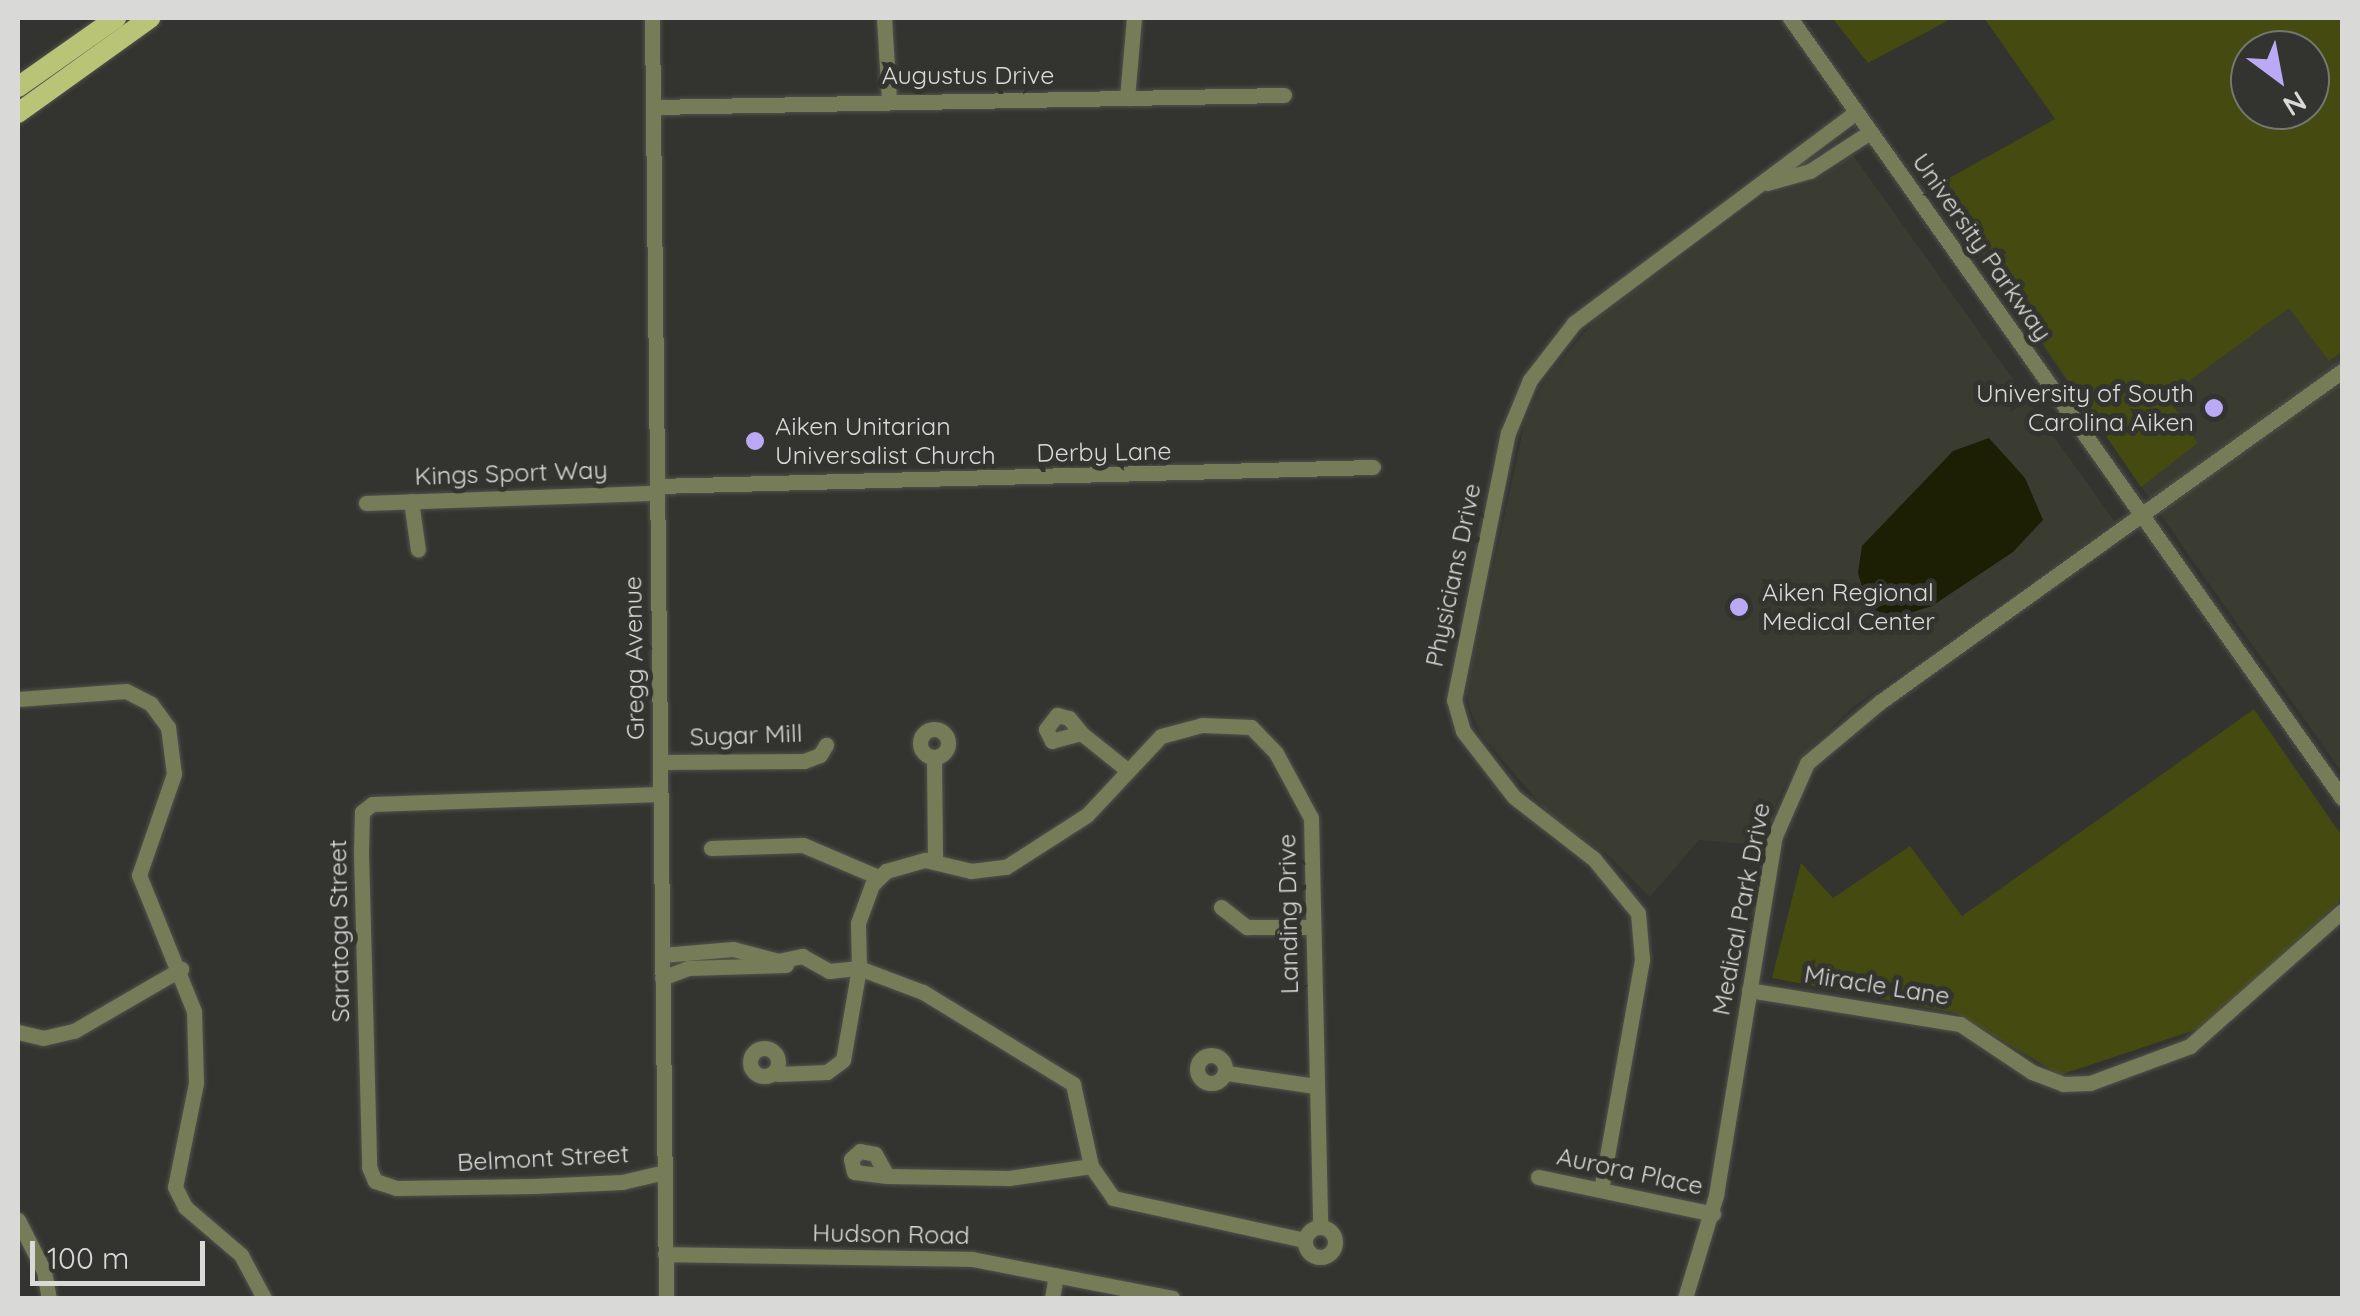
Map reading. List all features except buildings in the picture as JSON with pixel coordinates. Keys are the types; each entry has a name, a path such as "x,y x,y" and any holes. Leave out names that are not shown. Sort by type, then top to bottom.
{"main road":[{"path":"18,87 116,18"},
{"path":"18,114 150,18"}],"street":[{"name":"Gregg Avenue","path":"652,18 666,1298"},
{"path":"884,18 889,100"},
{"path":"1127,98 1134,18"},
{"name":"University Parkway","path":"1790,18 2342,798"},
{"name":"Augustus Drive","path":"653,107 1284,94"},
{"name":"Physicians Drive","path":"1601,1190 1642,960 1638,913 1594,860 1543,825 1504,784 1463,731 1454,692 1508,433 1530,380 1574,323 1856,112"},
{"name":"Physicians Drive","path":"1758,185 1810,171 1870,132"},
{"name":"Medical Park Drive","path":"1685,1298 1712,1214 1775,836 1808,762 1867,711 2342,371"},
{"name":"Derby Lane","path":"657,490 1373,467"},
{"name":"Kings Sport Way","path":"366,503 657,490"},
{"path":"412,501 418,550"},
{"path":"18,699 117,690 143,698 163,718 176,762 139,875 146,905 180,969 194,1012 198,1067 176,1194 241,1255 264,1298"},
{"name":"Landing Drive","path":"878,877 905,863 935,861 971,871 1006,868 1088,815 1126,768 1161,736 1188,727 1235,724 1261,735 1308,807 1320,1226 1334,1240 1331,1253 1315,1256 1304,1240 1120,1201 1102,1188 1091,1166"},
{"path":"1081,733 1126,768"},
{"name":"Sugar Mill","path":"660,762 804,761 820,756 826,745"},
{"path":"934,759 935,861"},
{"name":"Saratoga Street","path":"422,1188 381,1185 369,1167 364,808 660,794"},
{"path":"710,848 803,845 840,855 878,877 858,923 859,968 843,1060 827,1072 778,1074"},
{"path":"1221,906 1247,927 1313,927"},
{"name":"Miracle Lane","path":"1749,990 1960,1024 2032,1072 2063,1084 2090,1083 2190,1046 2342,911"},
{"path":"662,955 732,949 778,961 802,956 829,972 859,968 942,1000 1067,1076 1078,1092 1091,1166 1009,1178 887,1176"},
{"path":"662,978 688,968 778,968 802,956"},
{"path":"18,1032 42,1038 74,1031 180,969"},
{"path":"1227,1073 1315,1086"},
{"name":"Belmont Street","path":"422,1188 622,1182 664,1172"},
{"name":"Aurora Place","path":"1538,1178 1712,1214"},
{"path":"18,1220 44,1270 49,1298"},
{"path":"1304,1240 1320,1226"},
{"name":"Hudson Road","path":"666,1254 972,1259 1172,1298"},
{"path":"1052,1298 1056,1275"}],"shaded area":[{"name":"University of South Carolina Aiken","path":"2170,18 2342,18 2342,773 2031,330 2281,190 2242,130 2330,130 2330,30 2230,30 2230,111"},
{"name":"Aiken Regional Medical Center","path":"1853,155 2115,522 1852,708 1799,759 1777,801 1766,846 1699,840 1650,897 1607,854 1554,820 1481,735 1470,710 1466,692 1525,421 1543,382 1596,319 1766,195 1814,182"},
{"path":"1989,438 2025,478 2043,520 2013,552 1932,606 1894,618 1868,607 1858,573 1862,546 1953,451"}],"green space":[{"path":"1832,18 1953,18 1868,63"},
{"path":"1984,18 2342,18 2342,352 2329,361 2289,308 2167,397 2198,443 2141,487 1935,186 2055,119"},
{"path":"2254,709 2342,836 2342,899 2204,1027 2060,1075 1956,1013 1772,978 1801,863 1833,898 1910,846 1962,916"}],"place":[{"name":"University of South Carolina Aiken","path":"2214,408"},
{"name":"Aiken Unitarian Universalist Church","path":"755,441"},
{"name":"Aiken Regional Medical Center","path":"1739,607"}]}
